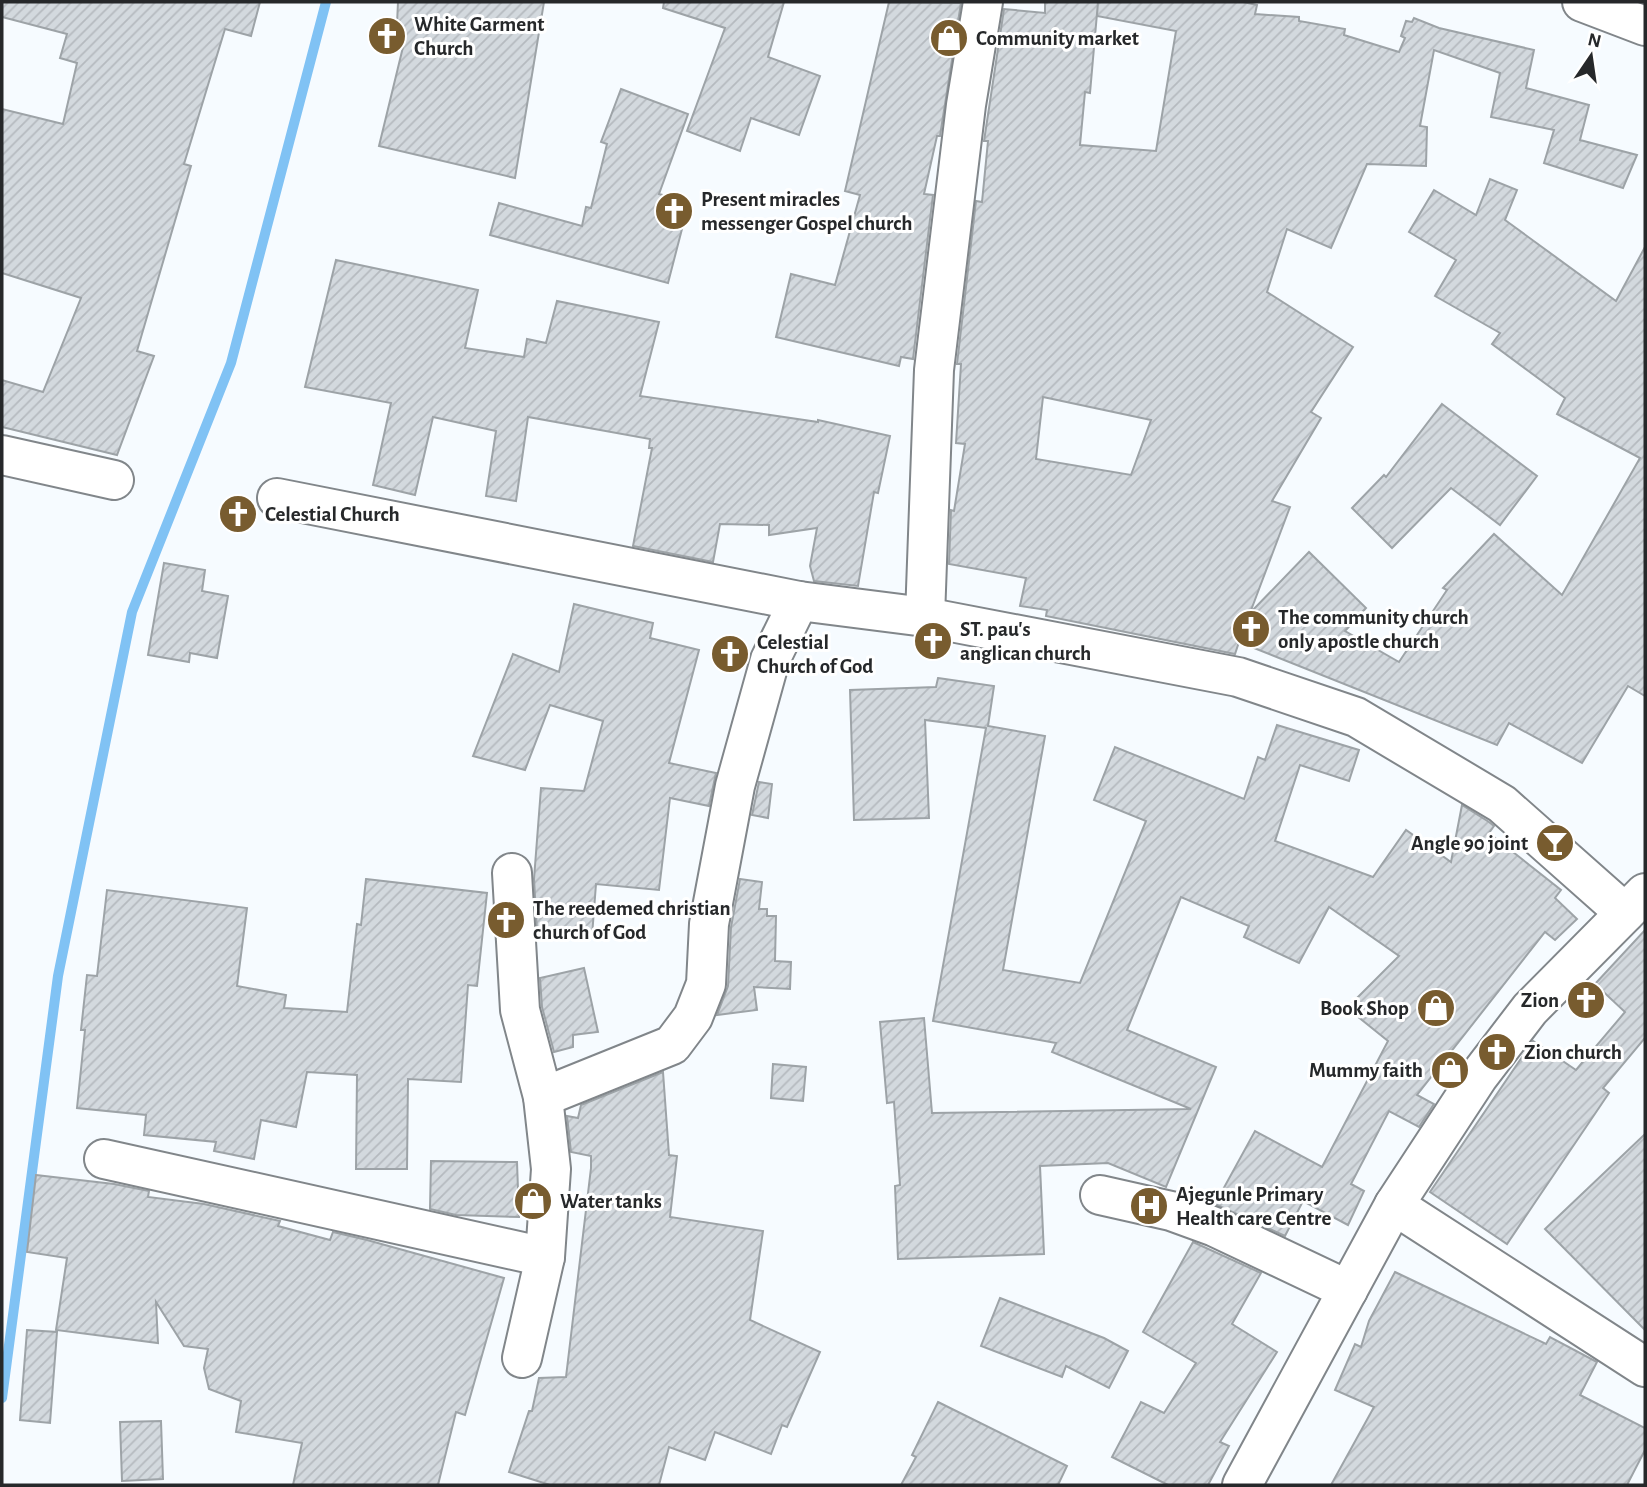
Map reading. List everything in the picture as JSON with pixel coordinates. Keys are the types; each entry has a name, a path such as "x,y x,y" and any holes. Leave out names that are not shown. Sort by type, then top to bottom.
{"main road":[{"path":"925,617 934,370 966,105 983,2"},
{"path":"1583,2 1645,26"},
{"path":"2,455 114,480"},
{"path":"276,498 799,601 925,617 1238,677 1356,717 1502,804 1635,903 1530,1009 1478,1077 1394,1205 1242,1485"},
{"path":"543,1097 672,1045 693,1017 706,984 710,912 735,786 770,660 799,601"},
{"path":"512,873 520,1010 543,1097 551,1169 545,1257 522,1358"},
{"path":"104,1159 545,1257"},
{"path":"1100,1195 1171,1211 1215,1227 1348,1290"},
{"path":"1394,1205 1645,1367"}],"building":[{"path":"2,2 260,2 251,36 225,29 184,164 191,166 137,351 154,356 117,455 2,427 2,380 43,392 81,298 2,273 2,109 63,124 77,63 60,58 67,34 2,17"},
{"path":"398,2 544,2 515,178 379,146 403,47 396,46"},
{"path":"664,2 784,2 768,57 820,76 799,135 751,118 740,151 687,131 725,28 663,8"},
{"path":"889,2 961,3 940,136 937,136 924,194 933,195 913,359 901,357 899,366 776,337 791,274 835,285 860,195 845,191"},
{"path":"1045,2 1098,2 1243,2 1257,5 1255,14 1299,17 1299,21 1345,29 1344,35 1399,52 1405,38 1401,36 1406,21 1412,22 1414,18 1439,28 1534,50 1526,88 1589,105 1580,140 1637,155 1623,188 1544,163 1554,130 1491,117 1500,73 1434,50 1420,126 1427,127 1426,166 1367,164 1331,248 1287,229 1267,292 1353,347 1311,412 1321,418 1272,501 1290,507 1250,613 1309,552 1366,608 1345,631 1399,662 1447,590 1443,588 1494,534 1562,595 1640,458 1557,414 1565,398 1492,344 1500,333 1435,296 1456,260 1409,232 1434,190 1476,215 1490,179 1517,190 1505,220 1616,301 1645,247 1645,696 1628,686 1582,763 1509,723 1497,745 1239,642 1235,654 1046,616 1047,610 1020,606 1026,578 949,564 951,510 954,511 965,444 956,443 961,364 957,364 976,201 982,202 988,141 984,141 1004,9 1045,13","holes":["1098,2 1097,16 1176,31 1156,151 1080,145 1085,92 1090,93","1043,397 1151,420 1131,475 1036,459"]},
{"path":"621,89 688,114 659,194 689,202 668,283 490,235 499,203 582,226 586,207 591,208 607,144 601,142"},
{"path":"336,260 478,290 465,348 524,357 527,339 546,343 557,301 659,322 640,396 818,420 890,436 878,493 874,492 858,586 814,581 810,566 817,528 769,535 769,525 720,524 713,562 633,546 652,448 649,448 650,439 528,417 516,501 486,496 496,431 433,417 415,495 373,485 391,403 305,387"},
{"path":"1442,404 1537,476 1500,525 1451,488 1392,548 1352,508 1384,475 1386,477"},
{"path":"164,563 205,570 202,591 228,596 217,658 190,653 189,662 148,655"},
{"path":"574,604 653,623 650,638 699,650 669,763 716,773 709,806 670,798 659,890 596,884 592,936 537,931 534,879 541,788 584,791 603,721 550,705 525,770 473,756 513,654 559,672"},
{"path":"938,678 994,686 988,726 1045,736 1003,970 1080,983 1146,821 1094,800 1115,747 1244,799 1258,757 1265,760 1277,725 1359,750 1349,781 1300,765 1275,841 1373,877 1406,830 1451,862 1462,805 1494,826 1489,833 1561,890 1555,898 1577,919 1555,940 1545,932 1417,1095 1434,1104 1419,1127 1389,1111 1351,1184 1364,1191 1348,1225 1303,1201 1285,1236 1215,1204 1255,1131 1322,1167 1388,1041 1347,1008 1399,956 1329,907 1299,963 1244,937 1249,926 1181,897 1127,1030 1216,1067 1166,1187 1108,1163 1040,1166 1044,1254 898,1259 895,1186 900,1185 894,1102 887,1103 880,1022 924,1018 932,1113 1191,1109 1052,1052 1056,1043 933,1021 986,728 925,720 929,818 854,820 850,690 936,687"},
{"path":"759,782 772,784 768,818 752,815"},
{"path":"366,879 487,893 477,986 468,985 461,1082 408,1079 407,1169 356,1169 357,1075 307,1072 296,1127 261,1120 254,1159 214,1151 216,1142 144,1135 146,1115 77,1108 85,1030 81,1030 87,975 97,976 107,890 247,908 237,986 286,995 284,1008 347,1012 357,924 361,925"},
{"path":"740,879 762,882 759,909 767,909 767,916 776,916 775,961 791,962 790,989 754,987 757,1010 717,1015 728,986 731,927"},
{"path":"1645,930 1645,1038 1603,1088 1609,1093 1507,1244 1430,1192 1533,1041 1576,1070 1625,1012 1595,984"},
{"path":"584,968 598,1032 573,1035 573,1047 554,1052 542,1007 540,978"},
{"path":"773,1064 806,1067 803,1101 771,1098"},
{"path":"663,1072 669,1155 677,1156 670,1217 763,1231 750,1320 820,1352 787,1427 782,1425 771,1454 715,1432 705,1460 669,1447 659,1485 550,1485 509,1472 529,1411 532,1411 539,1378 566,1377 591,1168 591,1156 571,1152 567,1116 578,1118 581,1105"},
{"path":"1645,1134 1645,1330 1545,1229"},
{"path":"431,1161 517,1162 519,1217 456,1215 430,1209"},
{"path":"36,1175 149,1191 148,1197 204,1204 280,1221 278,1226 330,1240 333,1232 504,1278 465,1415 456,1412 438,1485 293,1485 302,1443 236,1432 241,1401 209,1389 204,1368 208,1349 184,1346 156,1302 158,1343 56,1330 67,1258 27,1252"},
{"path":"1193,1242 1261,1273 1232,1324 1277,1352 1220,1442 1229,1446 1208,1485 1168,1485 1112,1457 1141,1402 1164,1413 1196,1363 1143,1332"},
{"path":"1395,1272 1546,1344 1550,1337 1597,1362 1580,1395 1645,1428 1645,1450 1627,1485 1331,1485 1374,1407 1335,1390 1355,1344 1361,1347 1369,1321"},
{"path":"1000,1298 1104,1338 1128,1351 1109,1388 1066,1366 1062,1377 981,1346"},
{"path":"27,1330 57,1332 50,1423 20,1420"},
{"path":"938,1402 1067,1466 1058,1485 901,1485 916,1457 912,1455"},
{"path":"161,1421 163,1479 122,1481 120,1422"}],"waterway":[{"path":"2,1398 58,976 132,612 231,363 326,2"}],"place":[{"name":"White Garment Church","path":"387,36"},
{"name":"Community market","path":"949,38"},
{"name":"Present miracles messenger Gospel church","path":"674,211"},
{"name":"Celestial Church","path":"238,514"},
{"name":"The community church only apostle church","path":"1251,629"},
{"name":"ST. pau's anglican church","path":"933,641"},
{"name":"Celestial Church of God","path":"730,654"},
{"name":"Angle 90 joint","path":"1555,843"},
{"name":"The reedemed christian church of God","path":"506,920"},
{"name":"Zion","path":"1586,1000"},
{"name":"Book Shop","path":"1436,1008"},
{"name":"Zion church","path":"1497,1052"},
{"name":"Mummy faith","path":"1450,1070"},
{"name":"Water tanks","path":"533,1201"},
{"name":"Ajegunle Primary Health care Centre","path":"1149,1206"}]}
